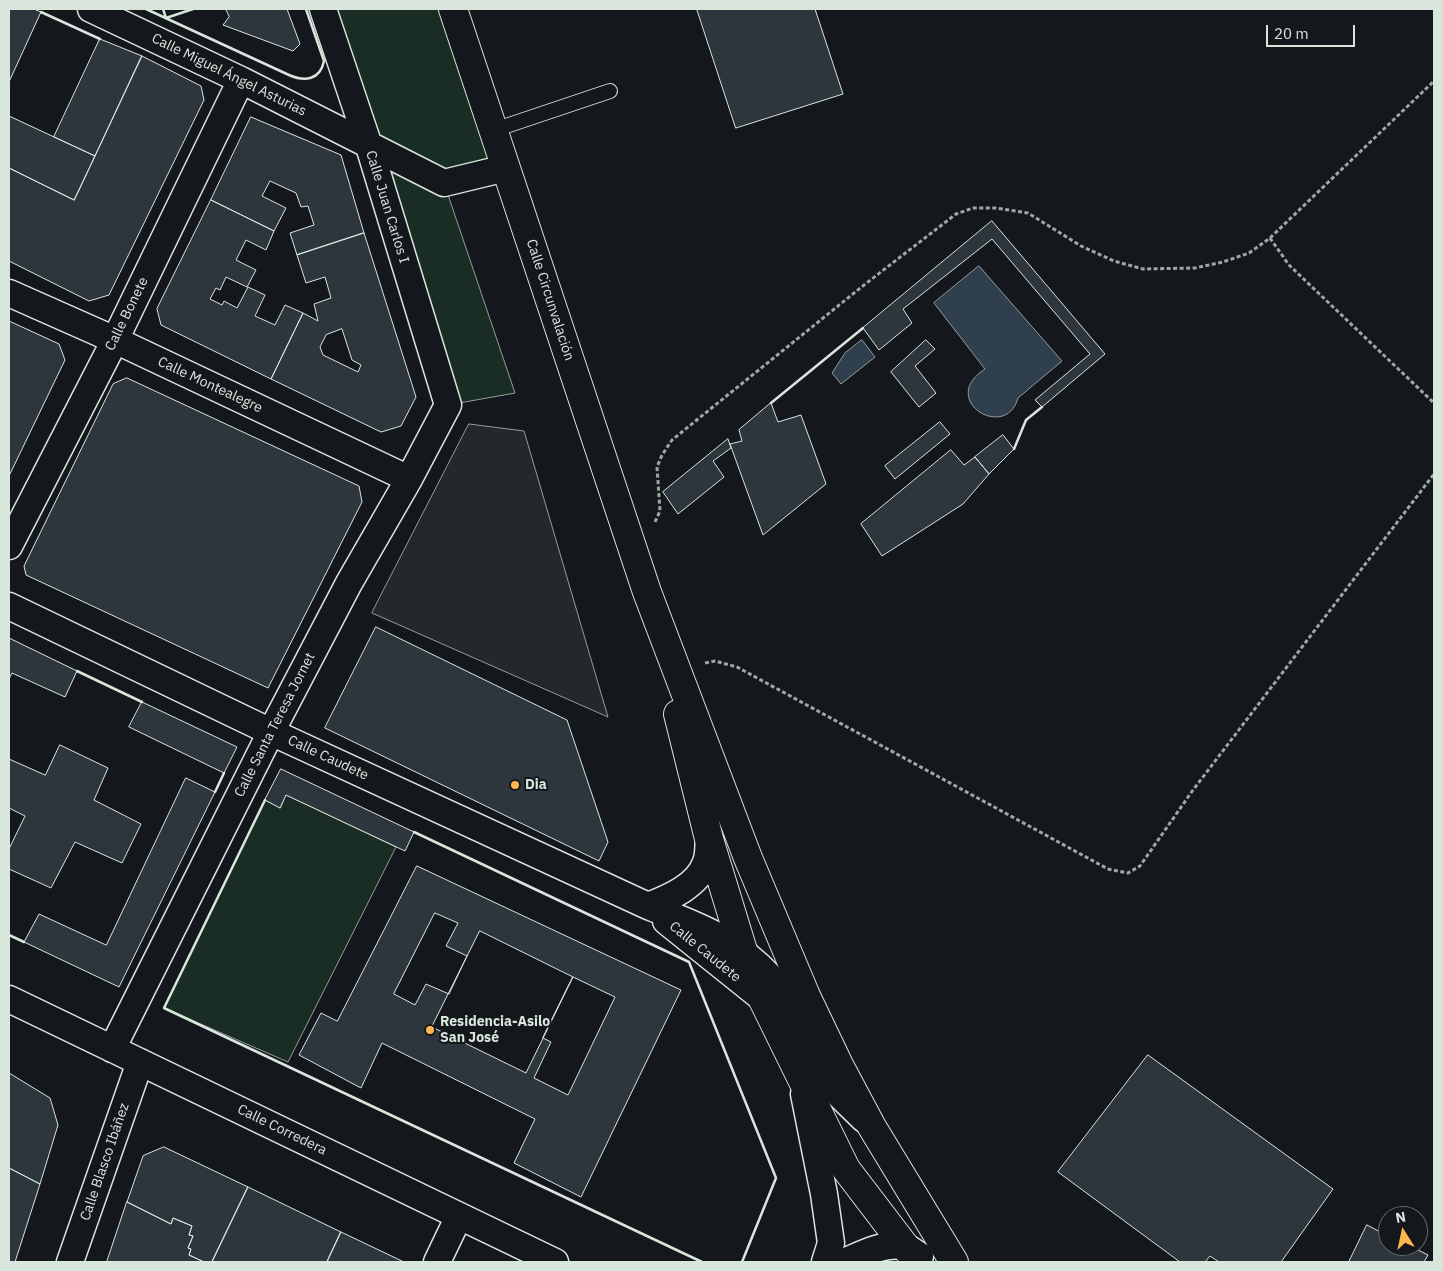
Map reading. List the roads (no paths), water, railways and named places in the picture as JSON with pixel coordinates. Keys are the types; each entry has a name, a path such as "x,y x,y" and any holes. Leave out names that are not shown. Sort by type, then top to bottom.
{"main road":[{"name":"Calle Circunvalación","path":"453,9 647,592"},
{"path":"647,592 748,858 806,996 839,1065 872,1127 954,1262"},
{"path":"647,592 710,839 744,954 762,998 846,1169 911,1254"}],"street":[{"name":"Calle Miguel Ángel Asturias","path":"91,9 241,80 444,183 506,168"},
{"name":"Calle Juan Carlos I","path":"323,9 368,143 448,405"},
{"name":"Calle Bonete","path":"9,546 115,340 241,80"},
{"name":"Calle Montealegre","path":"9,292 409,479"},
{"name":"Calle Santa Teresa Jornet","path":"112,1049 271,732 349,584 409,479 448,405"},
{"name":"Calle Caudete","path":"9,606 271,732 648,906 701,927 727,940 763,969 772,979 827,1083 872,1127"},
{"path":"648,906 673,896 696,878 706,862 710,839"},
{"name":"Calle Caudete","path":"648,906 762,998"},
{"name":"Calle Corredera","path":"9,999 555,1262"},
{"name":"Calle Blasco Ibáñez","path":"70,1262 140,1062"},
{"path":"800,1078 824,1194 831,1243 825,1262"},
{"path":"437,1262 459,1216"},
{"path":"844,1262 872,1250 890,1246 929,1262"}],"lane":[{"path":"494,130 610,91"}],"water":[{"path":"979,266 1062,361 1018,398 1011,411 1001,416 990,416 979,412 971,403 968,393 972,381 985,369 934,303"},
{"path":"862,340 875,357 841,384 832,373 845,353"}],"place":[{"name":"Dia","path":"515,785"},
{"name":"Residencia-Asilo San José","path":"430,1030"}]}
